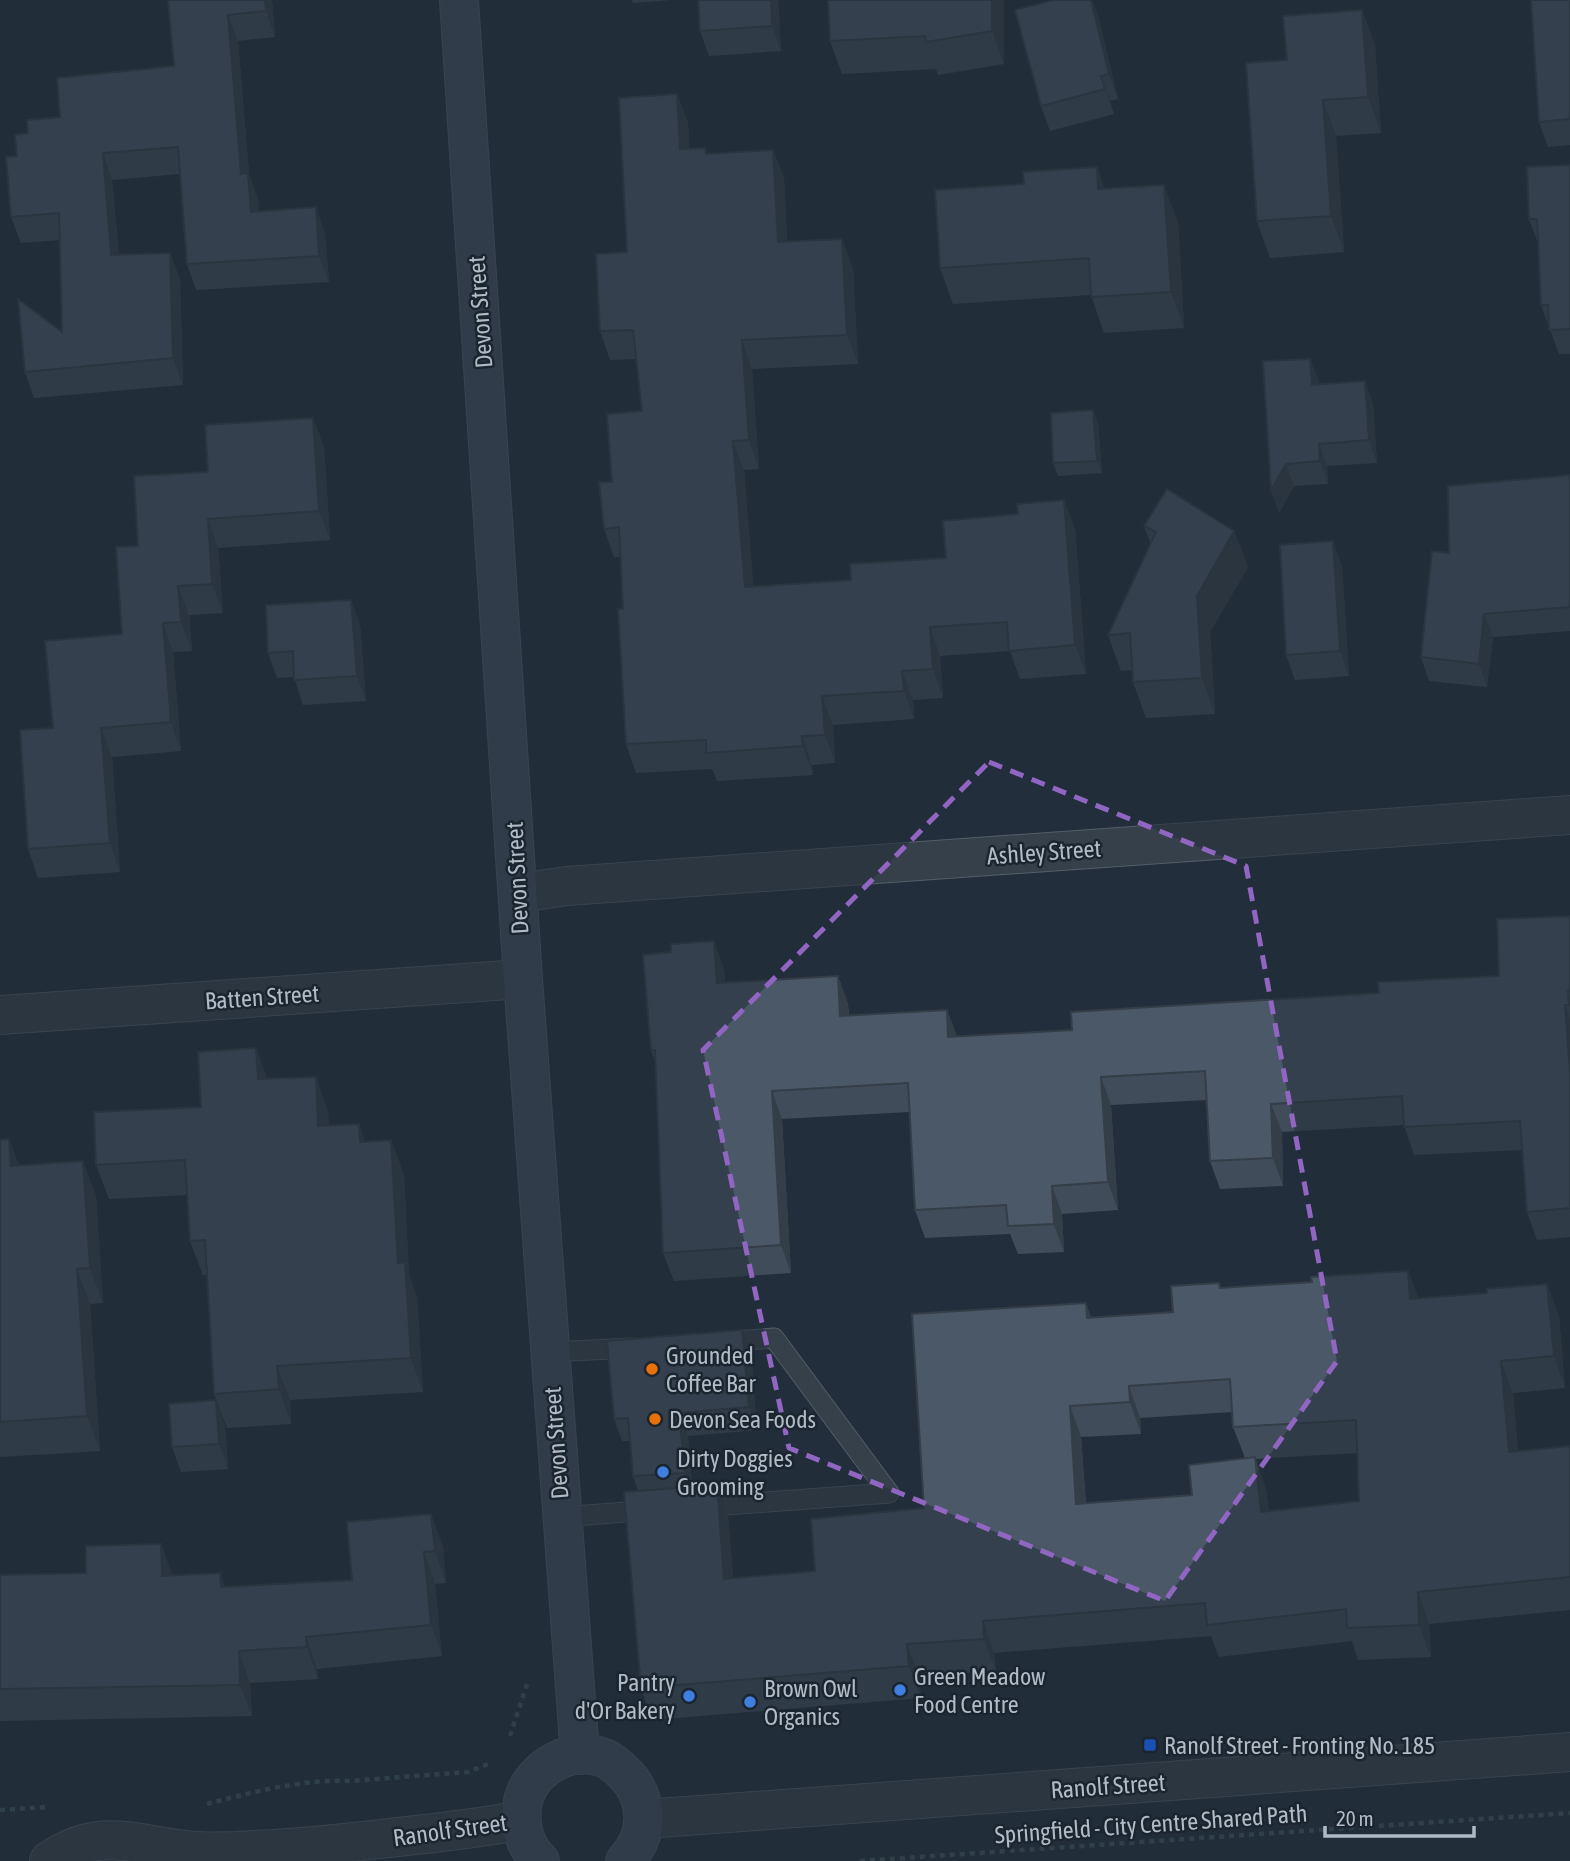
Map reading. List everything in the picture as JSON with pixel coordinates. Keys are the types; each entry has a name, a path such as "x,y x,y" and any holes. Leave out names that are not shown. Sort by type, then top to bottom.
{"main road":[{"name":"Devon Street","path":"458,0 523,979 580,1755"},
{"path":"540,1861 526,1841 521,1820 523,1800 531,1782 545,1768 561,1758 580,1755 603,1758 631,1779 641,1798 645,1819 638,1844 625,1861"}],"street":[{"name":"Ashley Street","path":"519,893 566,886 1570,816"},
{"name":"Batten Street","path":"0,1015 523,979"},
{"name":"Ranolf Street","path":"645,1819 1570,1752"},
{"name":"Ranolf Street","path":"49,1861 84,1844 112,1840 136,1841 197,1852 256,1850 482,1828 521,1820"}],"lane":[{"path":"562,1517 889,1493 774,1338 707,1343"},
{"path":"550,1352 653,1346"}],"path":[{"path":"505,1745 512,1733 528,1681"},
{"path":"204,1805 258,1791 334,1780 468,1772 492,1761"},
{"path":"350,1781 351,1790"},
{"path":"0,1810 53,1807"},
{"name":"Springfield - City Centre Shared Path","path":"860,1861 1570,1813"}],"highlighted area":[{"path":"989,762 1246,866 1337,1361 1165,1601 789,1448 703,1050"}],"building":[{"path":"168,0 265,0 266,11 228,15 241,174 248,173 251,212 316,207 319,256 187,264 178,147 103,153 111,255 170,253 173,358 25,372 18,299 62,332 59,213 11,217 6,157 17,156 15,135 28,133 27,120 60,117 57,78 174,66"},
{"path":"698,0 771,0 772,26 700,31"},
{"path":"828,0 992,0 992,31 926,42 925,36 830,41"},
{"path":"1054,0 1091,0 1109,74 1101,76 1105,89 1041,106 1015,10"},
{"path":"1531,0 1570,0 1570,119 1539,122"},
{"path":"1362,10 1368,97 1323,100 1331,216 1257,221 1246,63 1287,60 1283,16"},
{"path":"677,94 680,149 705,148 706,154 773,150 778,242 842,239 847,335 742,340 749,440 733,441 745,587 851,580 850,564 946,558 943,521 1018,514 1017,504 1064,500 1075,645 1009,651 1007,622 930,627 933,669 902,671 904,691 822,696 825,735 802,736 803,746 706,753 706,740 626,744 618,609 623,609 619,527 604,529 599,482 612,482 607,414 642,411 633,330 600,331 596,254 627,252 619,98"},
{"path":"1570,165 1570,329 1549,330 1548,305 1541,305 1537,219 1529,219 1527,167"},
{"path":"1097,167 1098,189 1164,185 1171,292 1091,297 1089,258 940,268 935,190 1024,184 1023,172"},
{"path":"1310,359 1312,385 1365,381 1369,440 1319,444 1320,461 1286,464 1271,490 1263,361"},
{"path":"1093,410 1097,461 1053,463 1051,413"},
{"path":"313,418 319,511 208,519 212,584 178,586 181,622 163,623 171,722 101,728 110,843 28,849 20,730 53,728 45,641 122,634 116,547 138,546 134,476 208,472 205,425"},
{"path":"1570,475 1570,607 1484,614 1479,664 1421,657 1432,551 1449,553 1448,486"},
{"path":"1167,489 1234,531 1197,596 1202,678 1133,682 1130,633 1108,635 1156,532 1144,526"},
{"path":"1333,541 1340,651 1286,655 1280,545"},
{"path":"351,600 357,676 294,680 293,651 268,653 266,605"},
{"path":"1570,916 1570,991 1569,1005 1565,1005 1570,1074 1570,1208 1527,1212 1520,1121 1404,1127 1402,1096 1271,1104 1273,1158 1210,1161 1205,1071 1101,1077 1108,1182 1052,1186 1054,1224 1008,1226 1006,1205 915,1210 908,1083 772,1091 781,1245 663,1253 655,1050 651,1050 643,955 671,952 671,944 714,941 717,983 838,976 840,1016 947,1010 948,1037 1072,1030 1071,1012 1379,993 1378,982 1499,976 1497,919"},
{"path":"256,1048 258,1079 316,1077 318,1126 359,1124 360,1142 391,1140 398,1263 405,1262 411,1358 277,1366 279,1389 214,1394 205,1240 190,1241 185,1160 96,1165 94,1112 201,1107 198,1052"},
{"path":"9,1139 11,1166 83,1161 90,1268 77,1269 87,1416 0,1422 0,1140"},
{"path":"1408,1271 1410,1299 1487,1293 1487,1289 1547,1284 1554,1356 1501,1361 1509,1452 1570,1446 1570,1577 1418,1592 1419,1625 1347,1628 1346,1609 1207,1625 1205,1603 983,1621 984,1639 907,1644 909,1666 641,1688 624,1492 717,1485 724,1579 815,1571 811,1519 924,1508 912,1314 1086,1303 1087,1318 1173,1312 1171,1286 1219,1283 1220,1288 1312,1282 1311,1277","holes":["1230,1379 1233,1427 1356,1420 1359,1501 1261,1512 1255,1457 1189,1465 1192,1495 1076,1504 1070,1406 1130,1402 1129,1386"]},
{"path":"742,1330 749,1407 679,1413 685,1473 633,1476 628,1418 614,1419 607,1341"},
{"path":"216,1400 219,1444 172,1447 169,1404"},
{"path":"431,1514 435,1551 424,1552 431,1625 306,1637 307,1647 239,1651 240,1685 0,1689 0,1575 86,1573 86,1546 161,1544 162,1576 220,1573 221,1587 352,1580 347,1522"}],"place":[{"name":"Grounded Coffee Bar","path":"652,1369"},
{"name":"Devon Sea Foods","path":"655,1419"},
{"name":"Dirty Doggies Grooming","path":"663,1472"},
{"name":"Green Meadow Food Centre","path":"900,1690"},
{"name":"Pantry d'Or Bakery","path":"689,1696"},
{"name":"Brown Owl Organics","path":"750,1702"},
{"name":"Ranolf Street - Fronting No. 185","path":"1150,1745"}]}
